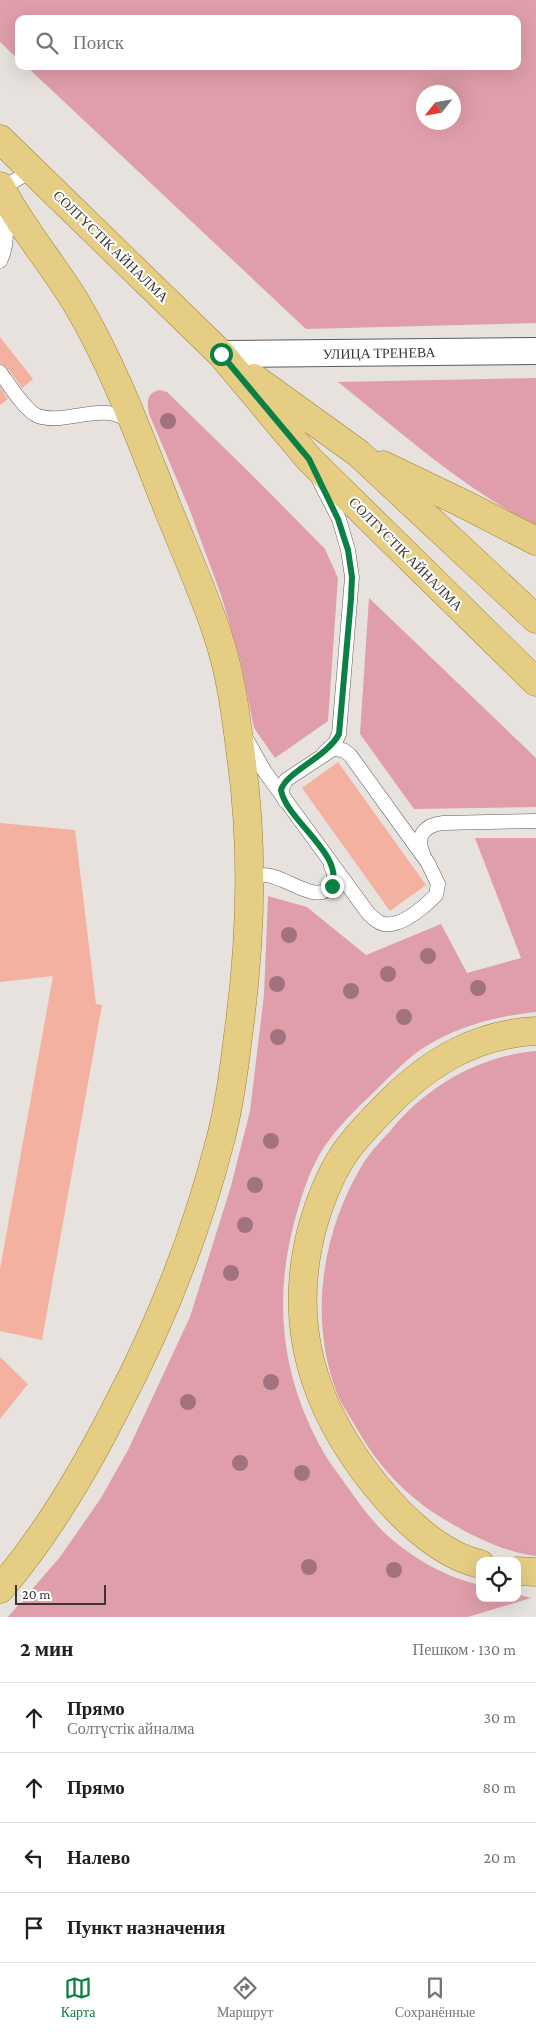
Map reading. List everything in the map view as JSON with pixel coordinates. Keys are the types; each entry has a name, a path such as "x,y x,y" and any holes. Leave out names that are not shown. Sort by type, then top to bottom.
{"main road":[{"name":"СОЛТҮСТІК АЙНАЛМА","path":"0,139 221,354 309,459 536,682"},
{"path":"0,188 74,300 104,356 140,437 219,637 234,701 247,796 250,895 245,985 235,1063 221,1138 199,1215 170,1291 137,1368 102,1436 54,1518 0,1589"},
{"name":"СОЛТҮСТІК АЙНАЛМА","path":"221,354 358,453 536,618"},
{"path":"358,453 536,541"},
{"path":"476,1564 444,1548 420,1532 394,1508 365,1472 336,1430 320,1394 310,1361 302,1322 302,1281 317,1211 330,1179 348,1148 399,1092 434,1066 466,1046 501,1035 536,1031"},
{"path":"521,1571 536,1572"}],"street":[{"name":"УЛИЦА ТРЕНЕВА","path":"221,354 536,351"}],"lane":[{"path":"0,261 6,239 7,226 0,188 33,170"},
{"path":"0,372 30,411 38,416 117,414 126,418 140,437"},
{"path":"285,801 281,790 283,783 323,754 335,743 339,734 352,577 348,550 338,519 309,459"},
{"path":"234,701 253,753 285,801 368,913 376,921 385,925 405,919 436,895 438,884 421,848 420,840 423,832 430,826 443,823 536,821"},
{"path":"323,754 333,749 342,750 350,756 428,864"},
{"path":"250,895 255,881 261,877 269,876 276,877 313,893 327,890 332,886 335,878 328,858"}],"shaded area":[{"path":"0,0 536,0 536,323 306,329 30,70 521,70 521,15 15,15 15,56 0,42"},
{"path":"536,378 536,525 509,511 433,459 338,382"},
{"path":"160,390 167,392 325,549 338,578 328,721 275,758 254,728 240,659 221,595 189,508 149,414 148,399 152,393"},
{"path":"369,598 536,758 536,807 414,809 360,734"},
{"path":"475,838 536,838 536,1012 506,1016 476,1024 433,1042 403,1064 340,1127 316,1160 299,1204 288,1253 283,1312 285,1341 291,1369 310,1425 329,1461 372,1519 389,1537 420,1560 444,1573 476,1584 476,1602 518,1602 468,1617 8,1617 60,1557 101,1498 128,1450 190,1317 231,1186 250,1111 264,995 268,896 307,907 366,955 441,924 467,973 521,958"},
{"path":"536,1051 536,1556 499,1547 453,1524 416,1500 384,1468 365,1443 337,1393 328,1364 323,1335 322,1305 329,1245 338,1216 350,1188 364,1162 374,1149 405,1114 438,1087 456,1076 494,1059"},
{"path":"521,1595 531,1598 521,1601"}],"building":[{"path":"0,337 33,379 22,388 7,367 0,363"},
{"path":"0,387 8,399 0,405"},
{"path":"338,762 426,885 390,911 302,788"},
{"path":"0,823 75,830 96,1004 102,1005 42,1340 0,1331 0,1269 53,976 0,982"},
{"path":"0,1357 28,1384 0,1419"}],"route":[{"path":"221,354 309,459 338,519 348,550 352,577 351,599 339,734 335,743 323,754 286,780 281,790 285,801 328,858 335,878 332,886"}]}
